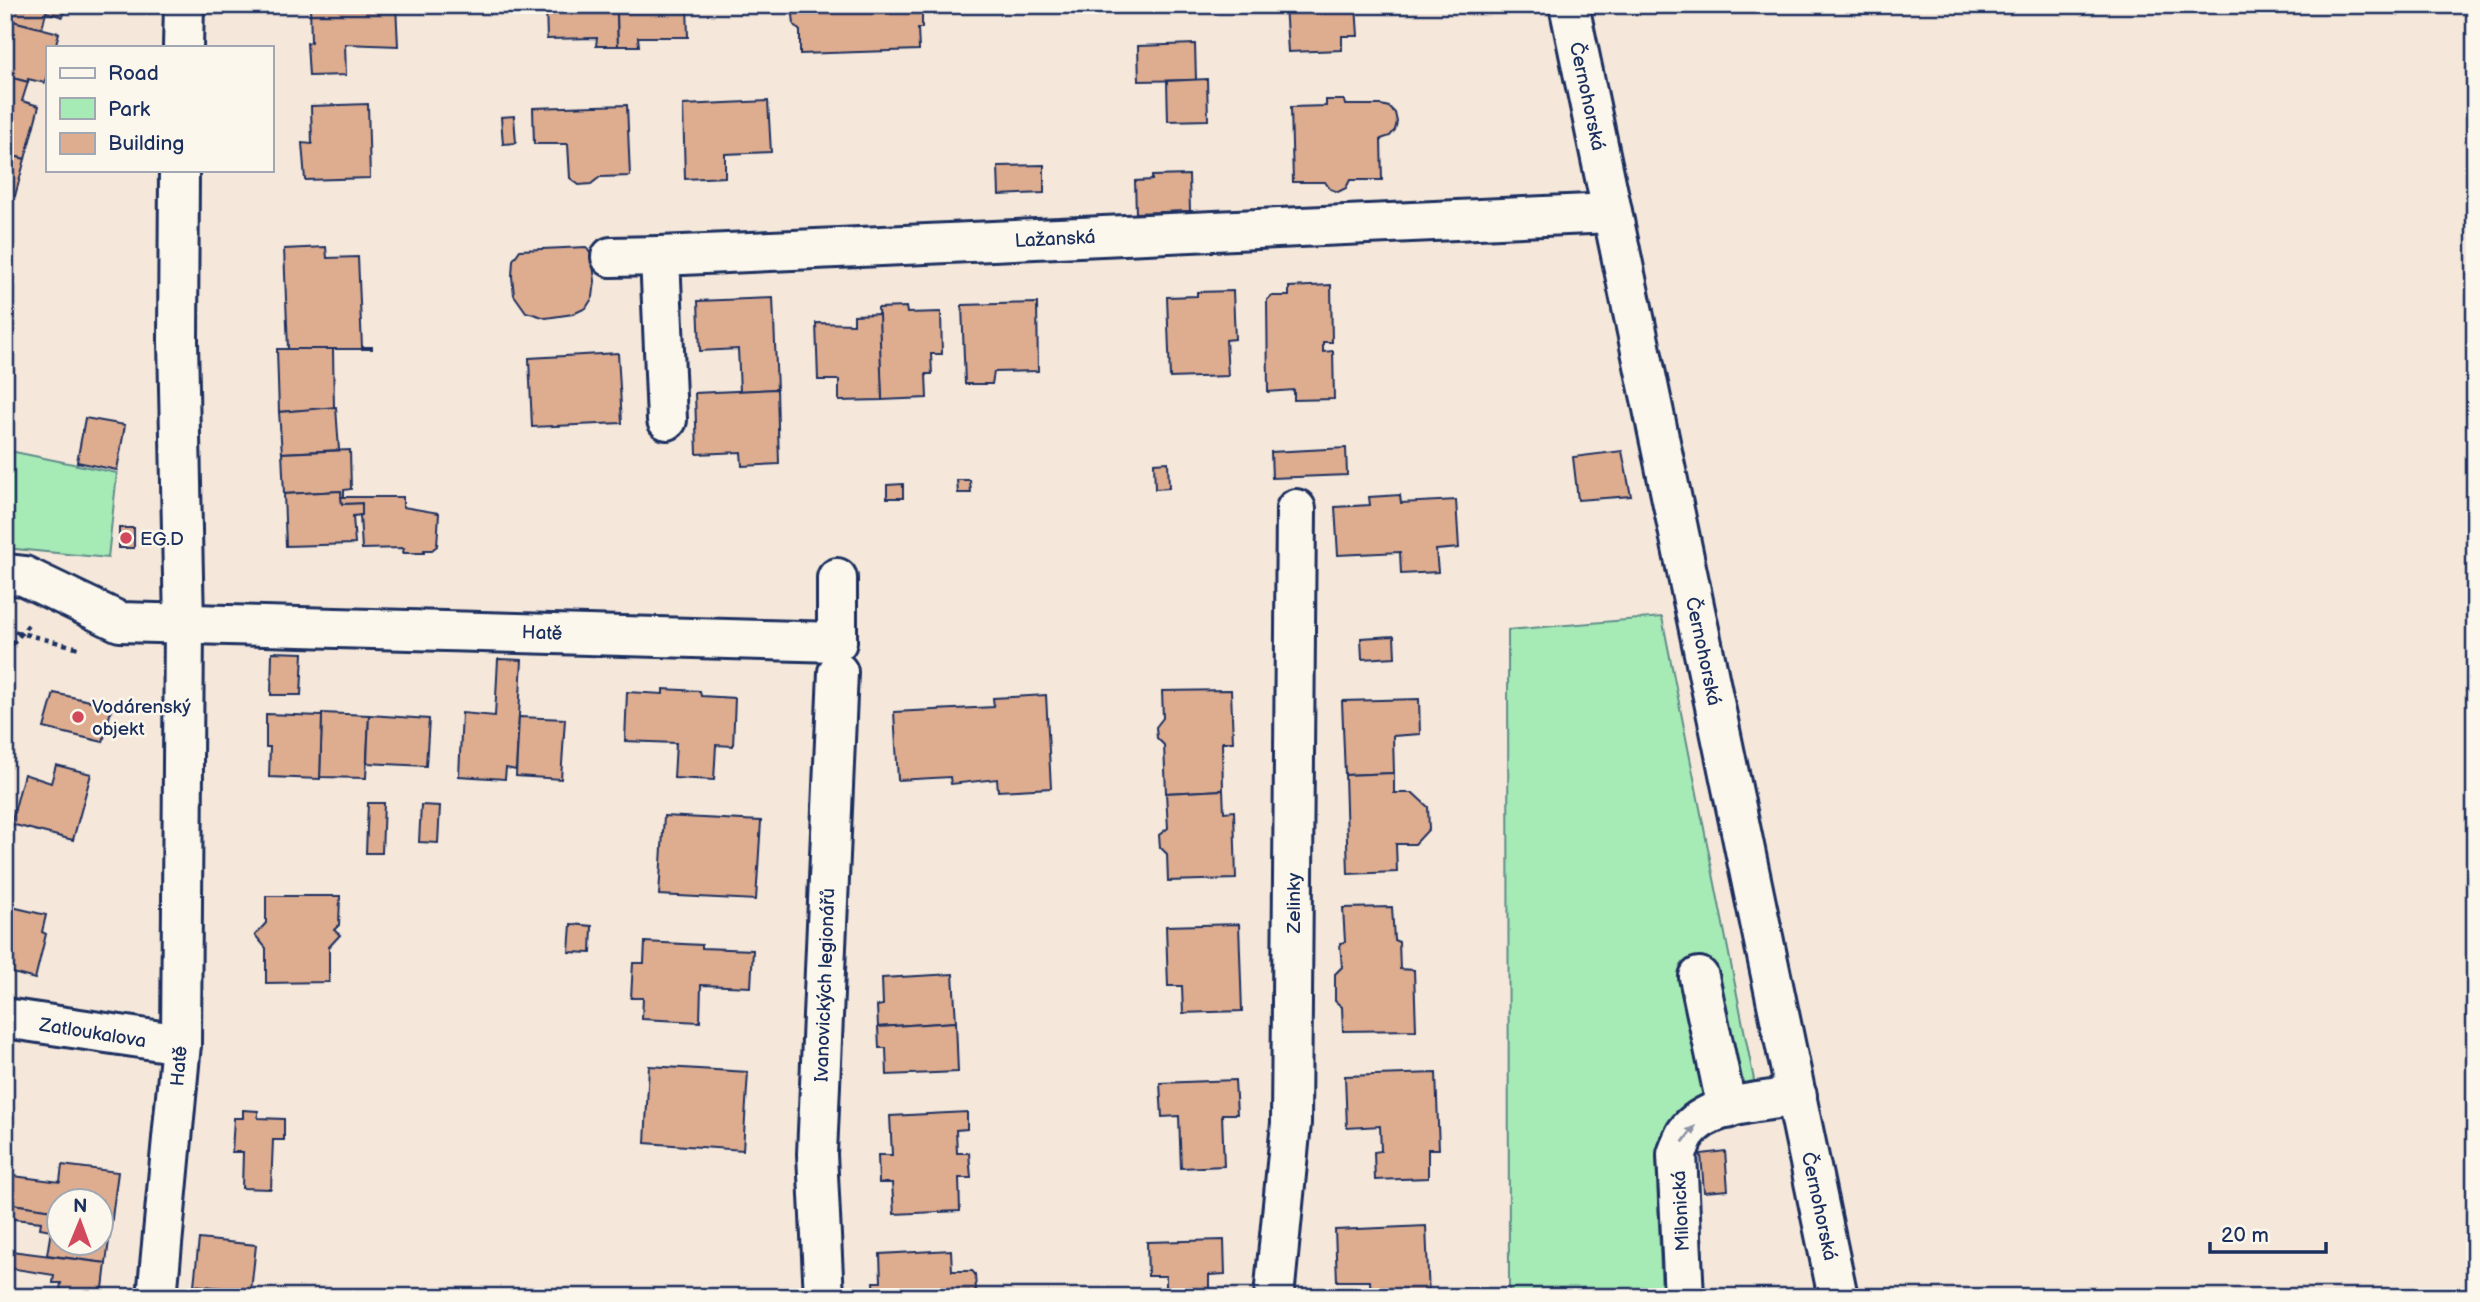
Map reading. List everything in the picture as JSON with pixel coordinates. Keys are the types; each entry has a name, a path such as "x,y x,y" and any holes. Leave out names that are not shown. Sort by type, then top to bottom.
{"street":[{"path":"183,46 184,5"},
{"name":"Černohorská","path":"1569,5 1838,1297"},
{"name":"Hatě","path":"157,1297 181,1044 184,624 178,328 179,172"},
{"name":"Lažanská","path":"611,257 1612,213"},
{"path":"660,256 667,419"},
{"name":"Zelinky","path":"1274,1297 1291,1123 1296,509"},
{"path":"5,574 24,576 120,622 184,624"},
{"name":"Hatě","path":"184,624 836,642 837,579"},
{"name":"Ivanovických legionářů","path":"824,1297 817,1154 838,673"},
{"path":"1699,977 1727,1109"},
{"name":"Zatloukalova","path":"5,1018 181,1044"},
{"name":"Milonická","path":"1684,1297 1677,1154 1687,1132 1707,1116 1727,1109 1797,1096"}],"green space":[{"path":"5,450 117,473 108,558 5,548"},
{"path":"1662,617 1755,1085 1698,1098 1673,1117 1656,1155 1662,1297 1509,1297 1508,630"}],"building":[{"path":"9,5 66,5 63,17 46,12 42,29 5,19"},
{"path":"310,5 396,5 398,46 345,44 346,75 309,76 307,43 311,42"},
{"path":"546,5 597,5 597,12 617,12 618,46 596,46 597,38 547,39"},
{"path":"637,5 687,5 688,37 638,37 639,46 618,46 617,12 637,12"},
{"path":"799,5 922,5 922,28 918,28 919,50 800,54 800,31 794,25 793,14"},
{"path":"1285,5 1356,5 1358,36 1342,36 1342,50 1288,52"},
{"path":"5,19 59,33 55,46 46,46 45,83 5,76"},
{"path":"1195,44 1196,80 1139,81 1138,46"},
{"path":"5,76 28,82 22,101 39,106 25,159 5,154"},
{"path":"1207,79 1208,120 1168,121 1167,81"},
{"path":"1326,100 1344,100 1345,105 1381,105 1389,107 1395,113 1395,130 1390,136 1381,139 1382,180 1350,180 1346,188 1338,192 1330,189 1325,182 1293,182 1291,107 1326,106"},
{"path":"768,101 771,152 725,154 725,177 685,179 683,105"},
{"path":"368,104 370,178 305,180 302,143 312,144 311,106"},
{"path":"627,105 630,176 600,177 591,184 579,185 570,178 568,144 534,144 533,108"},
{"path":"514,116 516,143 503,144 501,117"},
{"path":"5,154 25,159 15,196 5,193"},
{"path":"1044,165 1044,193 999,195 998,166"},
{"path":"1189,175 1190,211 1136,213 1135,181 1152,180 1152,176"},
{"path":"326,247 327,258 358,257 362,347 372,349 288,349 284,249"},
{"path":"586,247 592,256 595,281 593,297 586,308 573,314 546,318 526,312 514,295 512,276 513,260 520,250"},
{"path":"1331,285 1332,342 1323,342 1323,352 1333,351 1334,399 1294,400 1294,390 1268,392 1267,300 1271,296 1289,296 1289,287"},
{"path":"1233,291 1235,339 1226,340 1228,376 1170,378 1167,297 1197,296 1197,292"},
{"path":"773,298 777,389 740,391 738,349 700,351 698,301"},
{"path":"1037,303 1038,371 994,372 992,384 965,384 962,305"},
{"path":"906,307 907,313 941,312 942,354 931,354 932,374 926,374 927,398 882,400 878,308"},
{"path":"879,314 882,400 839,401 839,380 818,380 816,323 854,324 854,315"},
{"path":"277,349 333,349 334,408 279,412"},
{"path":"618,353 622,423 532,427 529,358"},
{"path":"777,389 779,464 742,466 741,452 697,454 695,393"},
{"path":"336,407 339,450 282,453 279,412"},
{"path":"85,418 125,425 117,470 77,462"},
{"path":"1346,448 1347,475 1272,478 1271,452"},
{"path":"350,450 351,489 344,490 344,497 341,497 341,491 284,494 282,453"},
{"path":"1622,451 1631,496 1578,500 1573,457"},
{"path":"1168,462 1169,488 1155,489 1154,463"},
{"path":"957,480 970,480 971,493 958,493"},
{"path":"903,484 903,498 887,498 887,485"},
{"path":"341,491 342,504 362,503 362,515 353,516 355,544 286,546 284,494"},
{"path":"1400,495 1401,503 1456,500 1459,548 1436,550 1438,572 1401,574 1400,552 1338,555 1335,507 1370,505 1369,497"},
{"path":"341,497 403,497 403,507 439,513 437,546 432,550 424,550 424,553 403,553 404,548 362,549 362,503 342,504"},
{"name":"EG.D","path":"119,528 134,528 134,548 119,548"},
{"path":"1394,636 1395,657 1362,659 1361,638"},
{"path":"272,652 303,653 301,695 271,695"},
{"path":"498,659 522,660 516,770 506,768 505,779 459,776 462,713 495,716"},
{"path":"663,689 700,691 701,696 735,698 733,746 716,745 714,780 674,778 676,743 625,741 627,692 663,694"},
{"path":"1231,690 1233,742 1222,742 1223,790 1166,793 1164,745 1157,738 1156,727 1163,718 1162,691"},
{"name":"Vodárenský objekt","path":"54,693 112,706 103,742 44,728"},
{"path":"1046,695 1051,788 998,791 997,779 951,784 950,777 898,780 894,712 994,707 993,698"},
{"path":"1419,699 1420,734 1393,736 1394,773 1345,775 1342,701"},
{"path":"322,713 369,715 366,778 320,777"},
{"path":"266,714 322,716 320,779 269,777 270,747 266,747"},
{"path":"369,715 429,719 426,766 367,763"},
{"path":"519,717 565,719 561,779 516,776"},
{"path":"56,765 91,774 73,840 11,824 24,774 51,783"},
{"path":"1394,773 1394,793 1413,793 1428,807 1429,829 1415,844 1396,844 1397,872 1348,874 1345,775"},
{"path":"1223,790 1224,812 1234,811 1236,879 1168,881 1167,854 1160,847 1159,835 1168,828 1166,793"},
{"path":"368,803 384,803 382,853 366,853"},
{"path":"421,805 440,806 438,843 419,842"},
{"path":"664,816 761,821 756,900 659,895"},
{"path":"266,896 340,896 339,925 334,930 340,935 329,947 329,982 266,983 266,948 255,935 266,923"},
{"path":"12,907 46,915 42,932 46,934 35,979 5,971 5,923 8,924"},
{"path":"1392,907 1394,940 1399,942 1400,969 1414,970 1416,1030 1343,1031 1342,1007 1335,1001 1335,974 1342,967 1340,943 1345,942 1343,908"},
{"path":"571,924 592,926 591,953 569,952"},
{"path":"1239,924 1242,1011 1183,1013 1182,986 1168,986 1166,926"},
{"path":"645,942 753,950 751,987 701,985 700,1022 642,1019 643,998 631,998 633,963 644,963"},
{"path":"953,974 956,1022 878,1027 877,1006 883,1005 882,978"},
{"path":"956,1022 958,1072 887,1075 886,1048 879,1048 878,1027"},
{"path":"649,1066 748,1072 743,1150 645,1143"},
{"path":"1436,1073 1439,1149 1428,1149 1428,1178 1375,1180 1374,1152 1381,1151 1380,1126 1347,1128 1345,1076"},
{"path":"1235,1080 1237,1114 1222,1114 1224,1166 1181,1168 1179,1116 1162,1117 1160,1083"},
{"path":"243,1110 258,1111 258,1118 284,1119 284,1140 273,1140 271,1189 242,1188 243,1152 232,1152 234,1118 243,1118"},
{"path":"967,1112 967,1129 956,1130 957,1153 969,1153 971,1178 959,1178 960,1211 894,1214 892,1183 879,1183 878,1155 892,1155 890,1116"},
{"path":"1725,1151 1728,1190 1704,1192 1701,1154"},
{"path":"62,1165 118,1172 116,1187 46,1186 46,1209 5,1203 5,1175 60,1182"},
{"path":"5,1203 46,1209 46,1229 40,1228 41,1222 5,1218"},
{"path":"1426,1226 1429,1297 1371,1297 1370,1281 1337,1281 1335,1230"},
{"path":"199,1239 256,1245 251,1291 194,1285"},
{"path":"1224,1240 1225,1274 1209,1275 1209,1297 1166,1297 1166,1276 1148,1276 1147,1242"},
{"path":"951,1250 952,1271 972,1271 975,1274 976,1290 973,1293 954,1297 875,1297 874,1282 881,1282 880,1254"},
{"path":"11,1251 106,1263 102,1297 59,1297 61,1283 53,1283 54,1275 9,1268"},
{"path":"54,1256 107,1256 106,1263"}],"place":[{"name":"EG.D","path":"126,538"},
{"name":"Vodárenský objekt","path":"78,717"}]}
